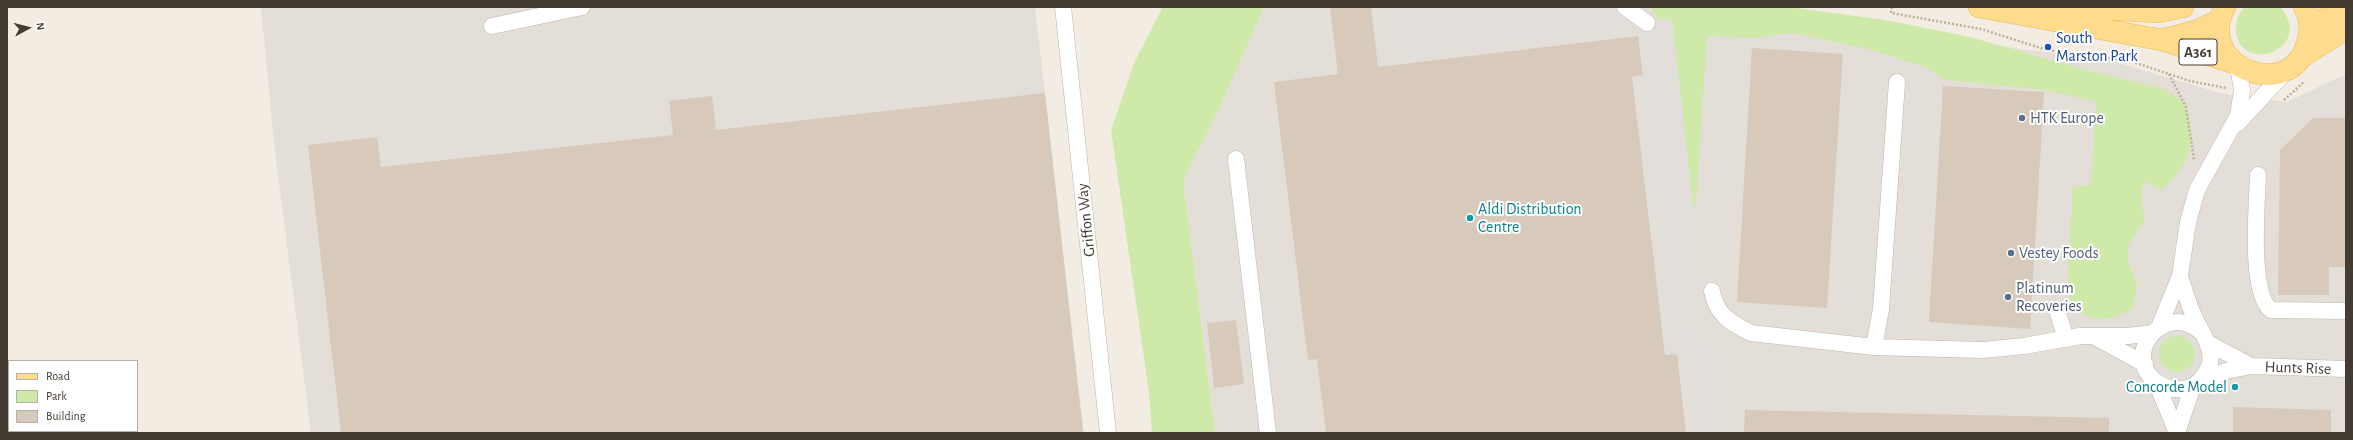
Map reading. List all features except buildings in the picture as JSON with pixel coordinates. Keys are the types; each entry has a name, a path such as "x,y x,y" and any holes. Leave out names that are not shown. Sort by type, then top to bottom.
{"main road":[{"name":"A361","path":"1979,7 2162,40 2236,65 2257,74 2269,74 2295,62 2346,29"},
{"path":"2042,18 2091,8 2157,12 2183,7"},
{"path":"2295,62 2306,47 2307,16 2346,11"},
{"name":"A361","path":"2162,40 2196,31 2223,13"},
{"name":"A361","path":"2223,13 2220,40 2225,52 2236,65"}],"street":[{"path":"492,26 582,7"},
{"name":"Griffon Way","path":"1063,7 1108,433"},
{"path":"1625,7 1647,23"},
{"path":"2176,433 2156,382 2149,374 2145,364 2144,348 2156,330 2180,276 2188,222 2197,190 2215,154 2232,129 2295,62"},
{"path":"2232,129 2241,106 2242,90 2236,65"},
{"path":"1874,347 1881,309 1897,82"},
{"path":"1236,159 1268,433"},
{"path":"2258,175 2257,282 2266,306 2271,310 2346,311"},
{"path":"2176,433 2195,384 2205,375 2210,364 2211,353 2187,299 2180,276"},
{"path":"1712,291 1714,302 1721,314 1732,324 1751,333 1874,347 1983,350 2094,336 2128,336 2156,330 2170,323 2183,323 2192,326 2205,338"},
{"path":"2058,313 2066,339"},
{"path":"2094,336 2145,364"},
{"name":"Hunts Rise","path":"2205,338 2251,366"},
{"name":"Hunts Rise","path":"2195,384 2226,371 2251,366 2346,369"},
{"path":"2156,382 2174,389 2195,384"}],"path":[{"path":"1892,7 1891,13 1981,29 2047,50 2130,61 2205,85 2242,90"},
{"path":"2169,74 2179,91 2189,118 2197,190"},
{"path":"2262,96 2277,106 2307,80"}],"shaded area":[{"path":"261,7 1035,7 1084,433 311,433 274,143"},
{"path":"1264,7 1759,7 1820,23 2112,61 2220,93 2287,102 2346,74 2346,433 1215,433 1184,187 1185,176 1220,107"},
{"path":"1386,7 1644,7 1658,20 1672,19 1693,207 1680,209 1689,284 1689,329 1705,332 1715,433 1686,433 1677,354 1665,355 1632,77 1643,75 1637,24 1620,17 1622,31 1407,57 1405,45 1391,47"}],"green space":[{"path":"1163,7 1264,7 1220,107 1185,176 1184,187 1215,433 1152,433 1149,392 1111,130 1135,61"},
{"path":"1650,7 1788,7 1885,20 1970,37 2089,71 2165,89 2184,102 2190,130 2190,150 2181,169 2163,190 2145,182 2141,192 2144,221 2128,245 2128,262 2137,283 2135,299 2131,310 2115,317 2100,319 2078,312 2070,307 2068,272 2073,187 2091,185 2096,102 2046,90 1945,80 1925,67 1868,49 1792,33 1752,38 1707,35 1696,205 1693,207 1672,20 1660,20"},
{"path":"2245,7 2280,7 2289,22 2289,34 2283,45 2274,51 2262,54 2250,52 2241,45 2236,32 2236,25 2239,15"},
{"path":"2181,336 2190,341 2194,347 2194,361 2190,367 2181,372 2173,372 2164,367 2160,361 2159,350 2164,341 2170,337"}],"place":[{"name":"South Marston Park","path":"2048,47"},
{"name":"HTK Europe","path":"2022,118"},
{"name":"Aldi Distribution Centre","path":"1470,218"},
{"name":"Vestey Foods","path":"2011,253"},
{"name":"Platinum Recoveries","path":"2008,297"},
{"name":"Concorde Model","path":"2235,387"}]}
